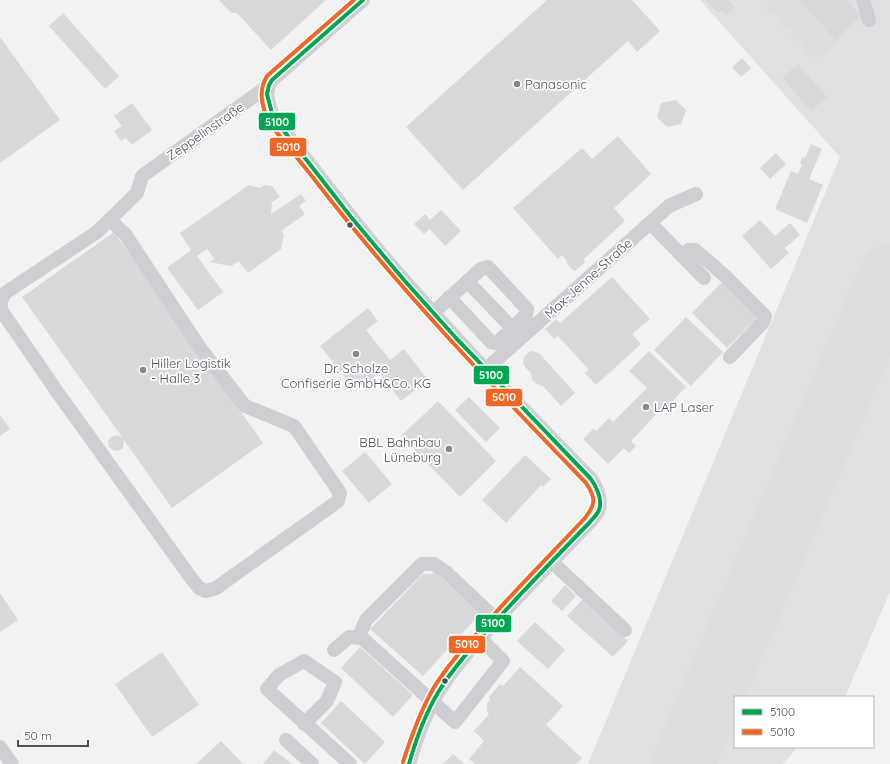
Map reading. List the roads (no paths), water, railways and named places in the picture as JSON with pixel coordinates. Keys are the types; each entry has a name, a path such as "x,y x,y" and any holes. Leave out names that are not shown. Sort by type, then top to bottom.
{"street":[{"name":"Zeppelinstraße","path":"110,220 137,193 142,176 268,86 272,80 363,0"},
{"path":"863,0 869,20"},
{"path":"268,86 268,101 273,117 377,250 485,370 591,479 598,489 600,500 598,512 590,522 480,638 454,668 434,702 416,742 410,764"},
{"name":"Max-Jenne-Straße","path":"485,370 669,206 696,194"},
{"path":"110,220 125,234 200,348 244,406 294,426 340,493 338,501 216,588 206,591 198,588 58,393 1,310 1,301 5,293 97,232 110,220"},
{"path":"650,223 704,278"},
{"path":"683,256 689,250 695,250 724,275 765,316 763,322 730,357"},
{"path":"433,313 467,281 481,269 488,267 527,309 526,315 497,343 491,342 449,298"},
{"path":"467,281 512,328"},
{"path":"552,562 625,630"},
{"path":"358,638 366,620 422,564 434,564 447,573 497,620"},
{"path":"334,650 349,637 362,638 455,722 503,661 480,638"},
{"path":"304,724 327,701 334,682 304,661 279,675 267,690 304,724 350,764"},
{"path":"286,740 312,764"},
{"path":"0,747 12,764"}],"place":[{"name":"Panasonic","path":"517,84"},
{"name":"Dr. Scholze Confiserie GmbH&Co. KG","path":"356,354"},
{"name":"Hiller Logistik - Halle 3","path":"143,370"},
{"name":"LAP Laser","path":"646,407"},
{"name":"BBL Bahnbau Lüneburg","path":"449,449"}]}
